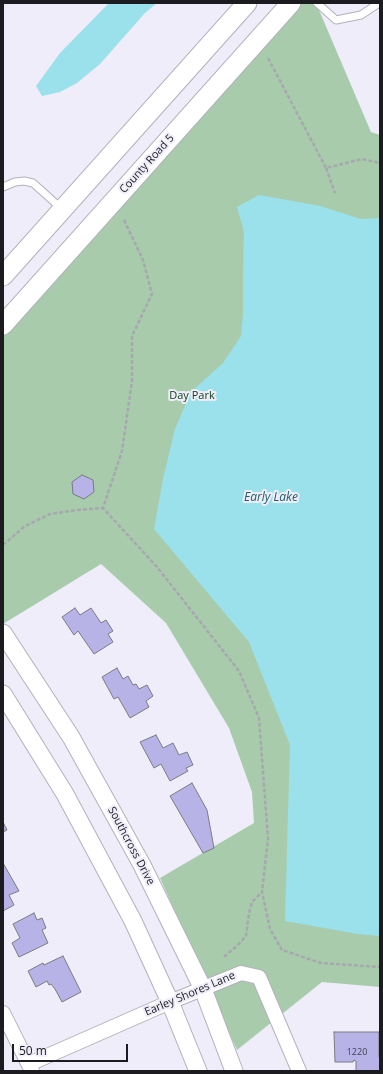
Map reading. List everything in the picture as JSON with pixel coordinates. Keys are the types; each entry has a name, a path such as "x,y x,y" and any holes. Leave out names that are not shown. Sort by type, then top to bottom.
{"main road":[{"path":"3,276 247,3"},
{"name":"County Road 5","path":"3,325 291,3"}],"street":[{"name":"Southcross Drive","path":"3,633 78,750 142,865 203,989 234,1071"},
{"path":"3,694 65,794 133,921 170,1002 198,1071"},
{"name":"Earley Shores Lane","path":"30,1067 170,1002 241,973 259,978 299,1071"},
{"path":"3,1013 30,1067"}],"lane":[{"path":"317,3 336,20 361,15 379,3"},
{"path":"3,187 15,182 24,181 34,183 62,209"}],"path":[{"path":"268,58 326,168 335,194"},
{"path":"326,168 362,159 380,163"},
{"path":"103,508 122,451 132,381 132,336 152,294 143,260 124,220"},
{"path":"3,545 25,526 50,514 103,508"},
{"path":"103,508 158,567 239,671 259,718 268,839 262,892 270,929 282,950 321,963 380,967"},
{"path":"224,956 246,936 252,902 262,892"}],"green space":[{"name":"Day Park","path":"291,3 316,3 371,132 380,135 380,987 322,982 237,1050 160,878 254,823 252,792 229,728 166,623 101,564 3,624 3,325"}],"water":[{"path":"109,3 157,3 145,13 100,64 77,83 60,92 42,96 36,86 60,53"},
{"name":"Early Lake","path":"259,195 320,206 361,219 380,218 380,936 358,934 285,921 290,745 249,642 154,529 163,479 175,429 184,408 192,391 223,363 241,336 243,315 244,232 237,207"}],"building":[{"path":"82,475 93,480 94,492 84,499 73,494 72,482"},
{"path":"75,608 80,615 91,608 101,623 106,620 113,631 108,634 113,642 94,654 78,631 74,635 62,617"},
{"path":"117,668 123,679 128,676 133,685 136,684 139,689 147,685 153,696 146,701 149,707 130,718 118,697 114,699 102,677"},
{"path":"156,735 163,748 173,743 179,755 187,752 193,765 186,768 188,771 170,781 161,764 154,768 140,742"},
{"path":"192,783 207,810 214,848 203,853 170,796"},
{"path":"3,822 7,830 3,832"},
{"path":"3,863 19,891 9,895 14,905 3,911"},
{"path":"34,913 37,920 42,918 46,928 42,930 48,943 19,957 12,943 20,938 13,924"},
{"path":"63,956 81,992 62,1002 55,989 51,984 49,985 47,981 36,987 28,971 43,963 44,965"},
{"path":"334,1032 379,1032 380,1071 356,1071 356,1061 354,1060 353,1062 335,1062"}]}
